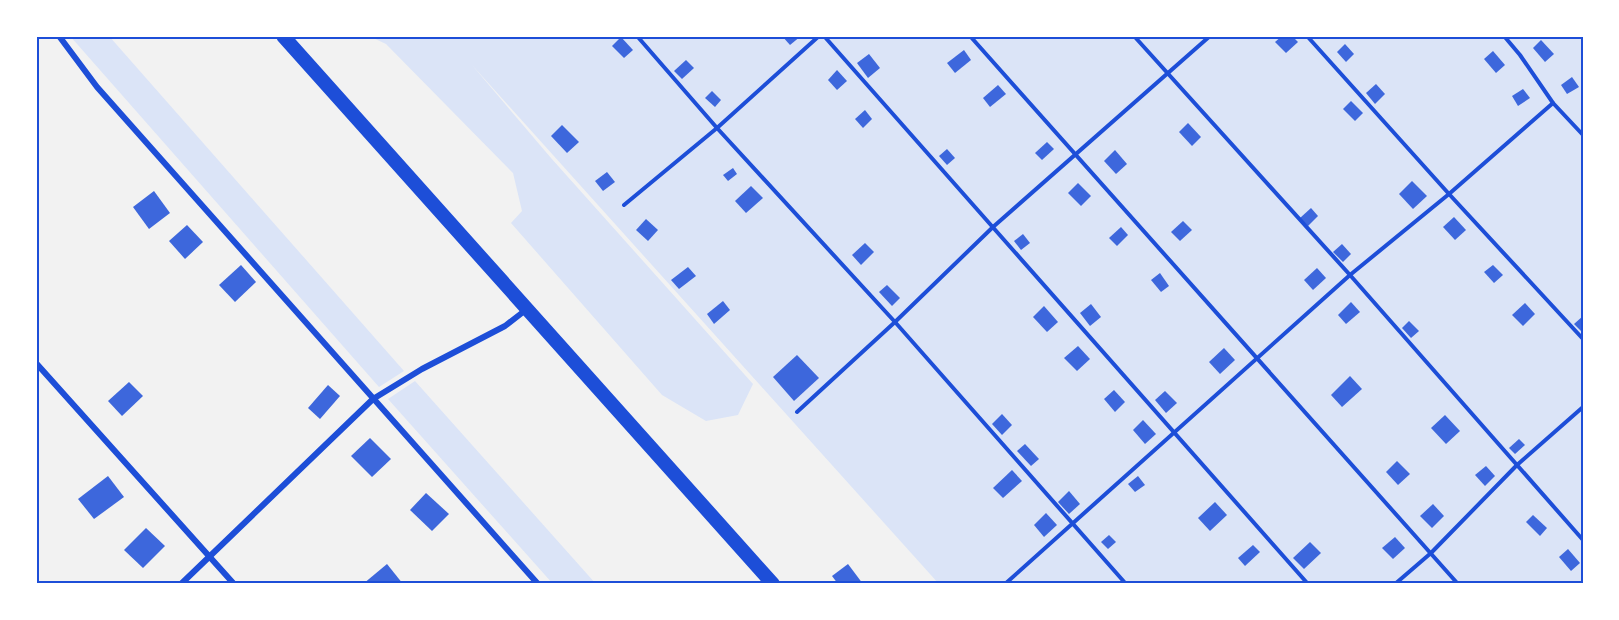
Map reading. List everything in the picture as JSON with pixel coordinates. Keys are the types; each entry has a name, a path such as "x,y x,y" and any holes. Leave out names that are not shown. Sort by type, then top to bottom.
{"highway":[{"path":"283,36 773,584"}],"street":[{"path":"58,36 96,87 538,584"},
{"path":"181,584 373,399 422,369 505,326 526,309"},
{"path":"36,363 234,584"}],"lane":[{"path":"638,36 717,128 895,322 1126,584"},
{"path":"624,205 717,128 819,36"},
{"path":"824,36 1308,584"},
{"path":"970,36 1458,584"},
{"path":"1134,36 1350,275 1583,540"},
{"path":"796,412 895,322 993,227 1210,36"},
{"path":"1307,36 1583,339"},
{"path":"1504,36 1520,55 1552,103 1583,135"},
{"path":"1005,584 1350,275 1449,194 1552,103"},
{"path":"1395,584 1431,554 1517,465 1583,407"}],"shaded area":[{"path":"70,36 109,36 404,371 379,387"},
{"path":"369,36 1583,36 1583,584 939,584 472,65 551,158 753,384 738,415 706,421 662,395 511,223 522,211 513,173 386,44"},
{"path":"415,381 596,584 553,584 388,399"}],"building":[{"path":"782,36 801,36 790,45"},
{"path":"1282,36 1292,36 1298,42 1286,53 1275,42"},
{"path":"621,37 633,50 624,58 612,46"},
{"path":"1541,40 1554,54 1545,62 1533,48"},
{"path":"1345,44 1354,54 1346,62 1337,52"},
{"path":"964,50 971,60 955,73 947,63"},
{"path":"1493,51 1505,65 1496,73 1484,59"},
{"path":"869,54 880,68 868,78 857,63"},
{"path":"686,60 694,68 682,79 674,71"},
{"path":"837,70 847,81 837,90 828,80"},
{"path":"1572,77 1579,87 1567,94 1561,85"},
{"path":"1376,84 1385,94 1375,104 1366,93"},
{"path":"998,85 1006,94 990,107 983,98"},
{"path":"1523,89 1530,98 1518,106 1512,96"},
{"path":"712,91 721,100 715,107 705,98"},
{"path":"1351,101 1363,113 1355,121 1343,109"},
{"path":"865,110 872,119 863,128 855,119"},
{"path":"1188,123 1201,137 1192,146 1179,132"},
{"path":"562,125 579,142 567,153 551,136"},
{"path":"1047,142 1054,149 1042,160 1035,153"},
{"path":"947,149 955,158 947,165 939,156"},
{"path":"1115,150 1127,164 1116,174 1104,161"},
{"path":"733,168 737,174 728,181 723,175"},
{"path":"607,172 615,182 603,191 595,181"},
{"path":"1412,181 1427,196 1413,209 1399,194"},
{"path":"1078,183 1091,196 1081,206 1068,193"},
{"path":"751,186 763,198 746,213 735,201"},
{"path":"154,191 170,213 149,229 133,207"},
{"path":"1311,208 1318,216 1308,226 1300,218"},
{"path":"1454,217 1466,230 1455,240 1443,227"},
{"path":"646,219 658,230 648,241 636,230"},
{"path":"1183,221 1192,230 1180,241 1171,232"},
{"path":"187,225 203,242 185,259 169,241"},
{"path":"1121,227 1128,235 1117,246 1109,238"},
{"path":"1023,234 1030,243 1021,250 1014,241"},
{"path":"865,243 874,252 861,265 852,255"},
{"path":"1342,244 1351,254 1343,262 1333,252"},
{"path":"241,265 256,282 235,302 219,285"},
{"path":"1493,265 1503,275 1494,283 1484,272"},
{"path":"688,267 696,276 679,289 671,280"},
{"path":"1317,268 1326,278 1313,290 1304,280"},
{"path":"1160,273 1169,286 1161,292 1151,280"},
{"path":"887,285 900,298 892,306 879,292"},
{"path":"723,301 730,310 714,324 707,314"},
{"path":"1351,302 1360,312 1346,324 1338,315"},
{"path":"1525,303 1535,314 1523,326 1512,315"},
{"path":"1091,304 1101,317 1090,326 1080,313"},
{"path":"1044,306 1058,322 1047,332 1033,317"},
{"path":"1583,316 1583,333 1574,324"},
{"path":"1409,321 1419,331 1411,338 1402,328"},
{"path":"1078,346 1090,359 1077,371 1064,358"},
{"path":"1224,348 1235,360 1220,374 1209,362"},
{"path":"797,355 819,378 794,401 773,377"},
{"path":"1350,376 1362,389 1342,407 1331,395"},
{"path":"129,382 143,396 122,416 108,401"},
{"path":"328,385 340,396 320,419 308,408"},
{"path":"1114,390 1125,402 1115,412 1104,399"},
{"path":"1165,391 1177,403 1166,413 1155,400"},
{"path":"1002,414 1012,425 1002,435 992,424"},
{"path":"1445,415 1460,431 1446,444 1431,428"},
{"path":"1143,420 1156,434 1145,444 1133,430"},
{"path":"370,438 391,459 372,477 351,456"},
{"path":"1519,439 1525,445 1515,454 1509,448"},
{"path":"1025,444 1039,459 1031,466 1017,451"},
{"path":"1397,461 1410,474 1398,485 1386,472"},
{"path":"1486,466 1495,476 1485,486 1475,475"},
{"path":"1012,470 1022,481 1003,498 993,488"},
{"path":"108,476 124,497 94,519 78,499"},
{"path":"1138,476 1145,485 1135,492 1128,484"},
{"path":"1069,491 1080,504 1069,514 1058,502"},
{"path":"426,493 449,514 432,531 410,510"},
{"path":"1215,502 1227,515 1210,531 1198,518"},
{"path":"1433,504 1444,516 1432,528 1420,516"},
{"path":"1046,513 1057,525 1044,537 1034,525"},
{"path":"1533,515 1547,528 1540,536 1526,522"},
{"path":"146,528 165,546 143,568 124,550"},
{"path":"1109,535 1116,542 1108,549 1101,542"},
{"path":"1395,537 1405,548 1393,559 1382,548"},
{"path":"1310,542 1321,553 1304,569 1293,558"},
{"path":"1253,545 1260,552 1245,566 1238,558"},
{"path":"1568,549 1580,563 1571,571 1559,557"},
{"path":"387,564 403,584 363,584"},
{"path":"848,564 863,584 838,584 832,576"}]}
